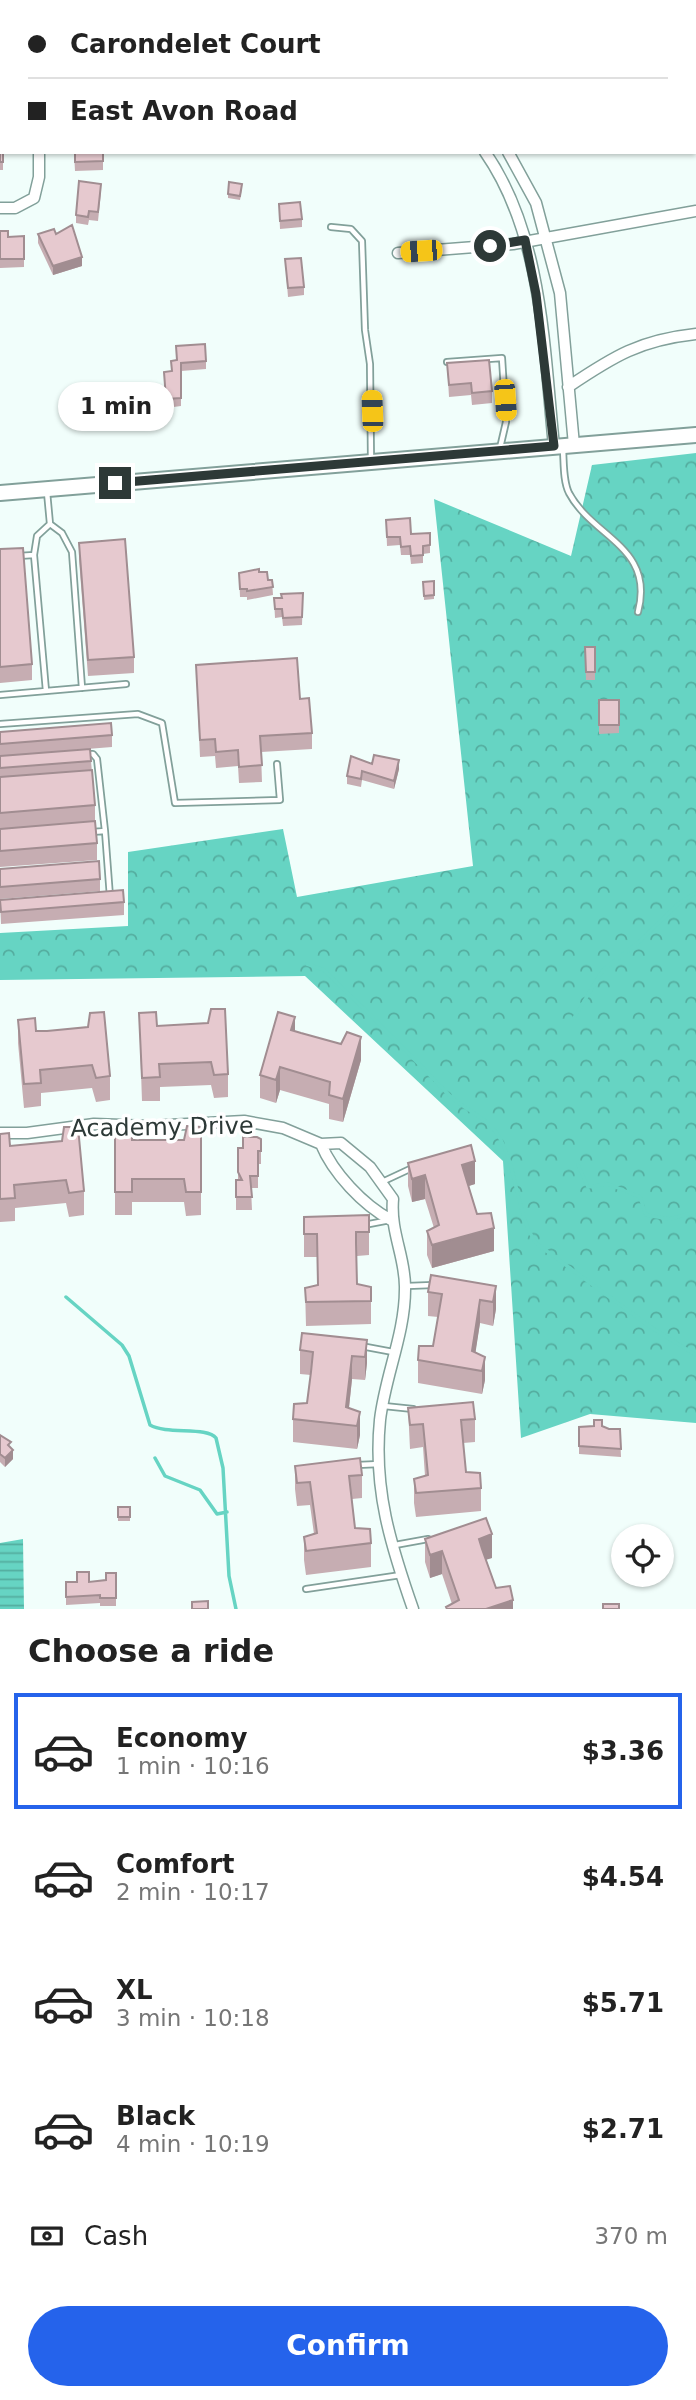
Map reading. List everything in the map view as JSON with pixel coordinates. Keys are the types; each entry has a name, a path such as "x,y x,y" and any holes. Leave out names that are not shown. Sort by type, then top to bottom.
{"main road":[{"path":"0,493 696,435"}],"street":[{"path":"0,208 15,208 34,198 39,177 39,154"},
{"path":"486,154 505,186 525,240 564,446"},
{"path":"509,154 536,203 560,293 568,387 564,446"},
{"path":"398,253 545,238 696,211"},
{"path":"568,387 602,364 646,342 696,334"},
{"name":"Academy Drive","path":"0,1133 27,1133 94,1124 149,1126 244,1121 283,1128 321,1144 341,1143 370,1167 393,1199 391,1220 406,1286 403,1317 383,1406 381,1464 391,1546 413,1609"},
{"path":"321,1144 328,1162 376,1212 391,1220"}],"lane":[{"path":"331,227 351,229 362,241 365,330 370,364 371,462"},
{"path":"447,362 502,358 506,422 500,451"},
{"path":"564,446 568,492 631,558 641,579 643,594 638,612"},
{"path":"47,489 50,524 62,533 72,552 82,688"},
{"path":"46,691 34,555 37,536 50,524"},
{"path":"11,557 34,555"},
{"path":"0,695 126,684"},
{"path":"0,724 138,714 162,723 175,803 280,800 277,764"},
{"path":"80,755 93,754 97,759 110,897 96,899"},
{"path":"87,780 99,779"},
{"path":"78,833 104,831"},
{"path":"94,868 107,867"},
{"path":"381,1182 399,1171 425,1164"},
{"path":"353,1225 391,1220"},
{"path":"406,1286 445,1284"},
{"path":"348,1345 394,1352"},
{"path":"383,1406 419,1409"},
{"path":"344,1466 381,1464"},
{"path":"391,1546 434,1538"},
{"path":"306,1590 401,1575"}],"green space":[{"path":"696,453 696,1423 590,1414 521,1438 503,1161 305,976 0,980 0,933 128,926 128,852 283,829 297,897 473,866 434,499 571,556 592,465"}],"water":[{"path":"23,1539 24,1609 0,1609 0,1543"}],"building":[{"path":"75,154 103,154 103,161 75,162"},
{"path":"79,181 101,184 98,212 89,211 88,217 76,215"},
{"path":"229,182 242,184 240,196 228,194"},
{"path":"300,202 302,219 280,221 279,204"},
{"path":"72,225 82,257 53,266 38,234 54,229 56,234"},
{"path":"0,231 8,231 8,237 24,236 24,259 0,259"},
{"path":"301,258 304,287 288,288 285,259"},
{"path":"205,344 206,361 181,363 181,398 166,399 164,372 172,371 171,361 177,360 176,346"},
{"path":"489,360 492,391 472,393 471,383 449,385 447,363"},
{"path":"410,518 411,534 430,533 430,545 423,546 423,555 411,556 410,546 401,547 400,537 387,537 386,520"},
{"path":"125,539 134,657 88,660 79,543"},
{"path":"23,548 32,664 0,667 0,549"},
{"path":"259,569 259,572 267,572 273,587 247,591 240,589 239,573"},
{"path":"434,581 434,595 424,596 423,582"},
{"path":"303,593 302,617 283,618 282,609 275,609 274,598 282,598 281,594"},
{"path":"585,647 595,647 595,672 586,672"},
{"path":"297,658 300,699 309,698 312,733 260,736 262,765 239,767 238,750 216,752 215,739 200,740 196,665"},
{"path":"599,700 619,700 619,725 599,725"},
{"path":"111,723 112,735 0,744 0,732"},
{"path":"90,749 91,761 0,768 0,756"},
{"path":"374,755 399,760 394,781 362,771 361,779 347,776 351,756 372,764"},
{"path":"92,770 95,805 0,813 0,777"},
{"path":"95,821 97,843 0,851 0,829"},
{"path":"99,861 100,879 0,887 0,869"},
{"path":"123,890 124,902 1,912 0,900"},
{"path":"211,1009 225,1009 228,1074 214,1075 211,1062 159,1064 160,1077 142,1078 139,1013 156,1012 157,1026 208,1023"},
{"path":"104,1012 110,1076 96,1078 92,1065 40,1070 41,1083 24,1084 18,1020 35,1018 36,1031 47,1031 88,1027 90,1013"},
{"path":"278,1012 295,1017 291,1030 341,1044 347,1032 361,1037 343,1099 329,1095 330,1082 280,1067 276,1080 260,1075"},
{"path":"187,1126 201,1127 201,1192 186,1192 184,1179 132,1179 132,1192 115,1192 115,1127 132,1127 132,1140 184,1140"},
{"path":"64,1127 78,1127 84,1191 69,1193 66,1180 14,1185 15,1198 0,1199 0,1134 9,1133 10,1146 62,1141"},
{"path":"243,1137 261,1139 258,1176 250,1176 252,1197 236,1197 236,1180 242,1180 238,1172 238,1148 243,1148"},
{"path":"471,1145 475,1161 462,1165 477,1214 491,1213 494,1228 432,1245 427,1231 439,1225 425,1175 412,1179 408,1163"},
{"path":"369,1215 369,1232 356,1232 356,1243 357,1284 371,1287 371,1301 306,1302 305,1288 318,1285 317,1234 304,1234 304,1217"},
{"path":"431,1275 496,1286 493,1302 480,1300 472,1351 485,1357 482,1371 418,1360 419,1346 433,1346 442,1294 428,1292"},
{"path":"302,1333 367,1340 365,1357 352,1356 346,1407 360,1412 357,1426 293,1419 294,1404 307,1403 311,1372 313,1352 300,1350"},
{"path":"473,1402 475,1419 461,1420 466,1472 480,1473 481,1488 416,1493 414,1479 428,1475 423,1424 410,1425 408,1408"},
{"path":"594,1420 602,1420 602,1426 609,1429 620,1429 621,1449 579,1446 579,1427 594,1426"},
{"path":"0,1435 11,1442 8,1445 13,1450 5,1458 0,1454"},
{"path":"360,1458 362,1475 349,1476 355,1528 370,1529 371,1543 306,1551 304,1537 317,1533 310,1482 297,1483 295,1466"},
{"path":"118,1507 130,1507 130,1517 118,1517"},
{"path":"486,1518 492,1534 479,1539 482,1549 496,1588 510,1586 513,1600 486,1609 447,1609 446,1607 459,1600 442,1551 430,1555 425,1539"},
{"path":"77,1572 89,1572 89,1582 106,1580 106,1573 116,1573 116,1598 100,1598 100,1595 66,1597 66,1582 77,1582"},
{"path":"208,1601 208,1609 192,1609 192,1602"},
{"path":"603,1604 619,1604 619,1609 603,1609"}],"waterway":[{"path":"574,1018 603,970 639,942 678,904 696,893"},
{"path":"307,964 324,970 451,1097 493,1128 504,1147 525,1221 537,1244 652,1328 696,1355"},
{"path":"578,1165 588,1187 608,1184 640,1197 646,1215 670,1219 696,1212"},
{"path":"66,1297 122,1345 129,1356 150,1425 166,1430 204,1432 216,1438 223,1468 229,1576 236,1609"},
{"path":"155,1458 165,1476 200,1490 217,1514 227,1512"}],"route":[{"path":"115,483 554,446 536,294 525,240 490,246"}]}
